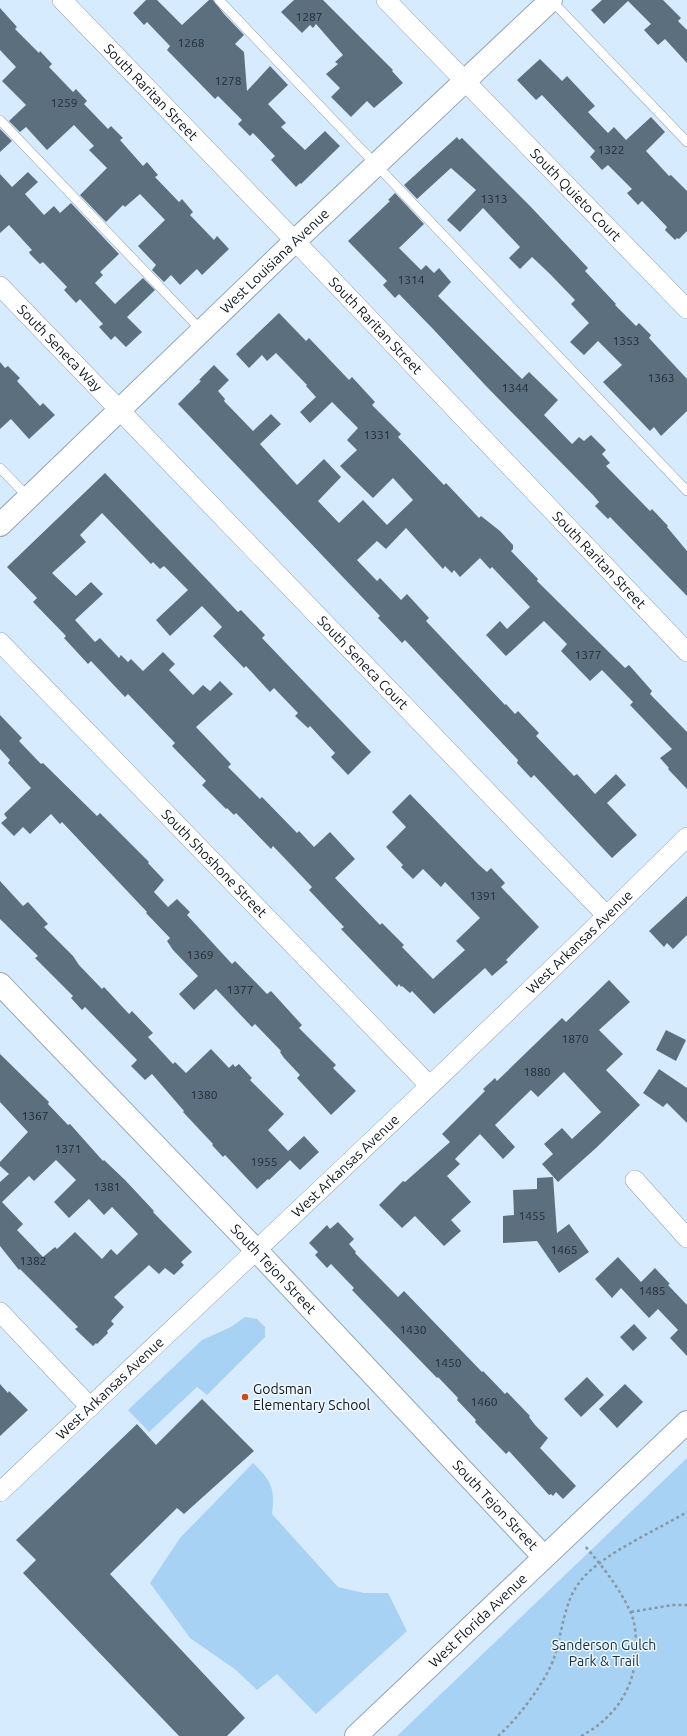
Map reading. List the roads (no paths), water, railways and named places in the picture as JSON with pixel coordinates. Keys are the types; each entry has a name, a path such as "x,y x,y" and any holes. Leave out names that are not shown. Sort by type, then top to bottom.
{"street":[{"name":"South Raritan Street","path":"62,0 686,648"},
{"name":"South Quieto Court","path":"386,0 464,82 687,309"},
{"name":"West Louisiana Avenue","path":"0,525 295,241 551,0"},
{"name":"South Seneca Way","path":"0,286 120,409"},
{"name":"South Seneca Court","path":"120,409 607,916"},
{"name":"South Shoshone Street","path":"0,642 429,1085"},
{"name":"West Arkansas Avenue","path":"0,1492 257,1251 607,916 687,837"},
{"name":"South Tejon Street","path":"0,984 257,1251 544,1557"},
{"path":"635,1180 687,1238"},
{"path":"0,1312 90,1407"},
{"name":"West Florida Avenue","path":"356,1736 687,1422"}],"lane":[{"path":"218,0 377,164 687,491"},
{"path":"551,0 687,142"},
{"path":"0,120 202,331"},
{"path":"0,468 28,497"}],"place":[{"name":"Godsman Elementary School","path":"245,1397"}],"park label":[{"name":"Sanderson Gulch Park & Trail","path":"604,1654"}]}
